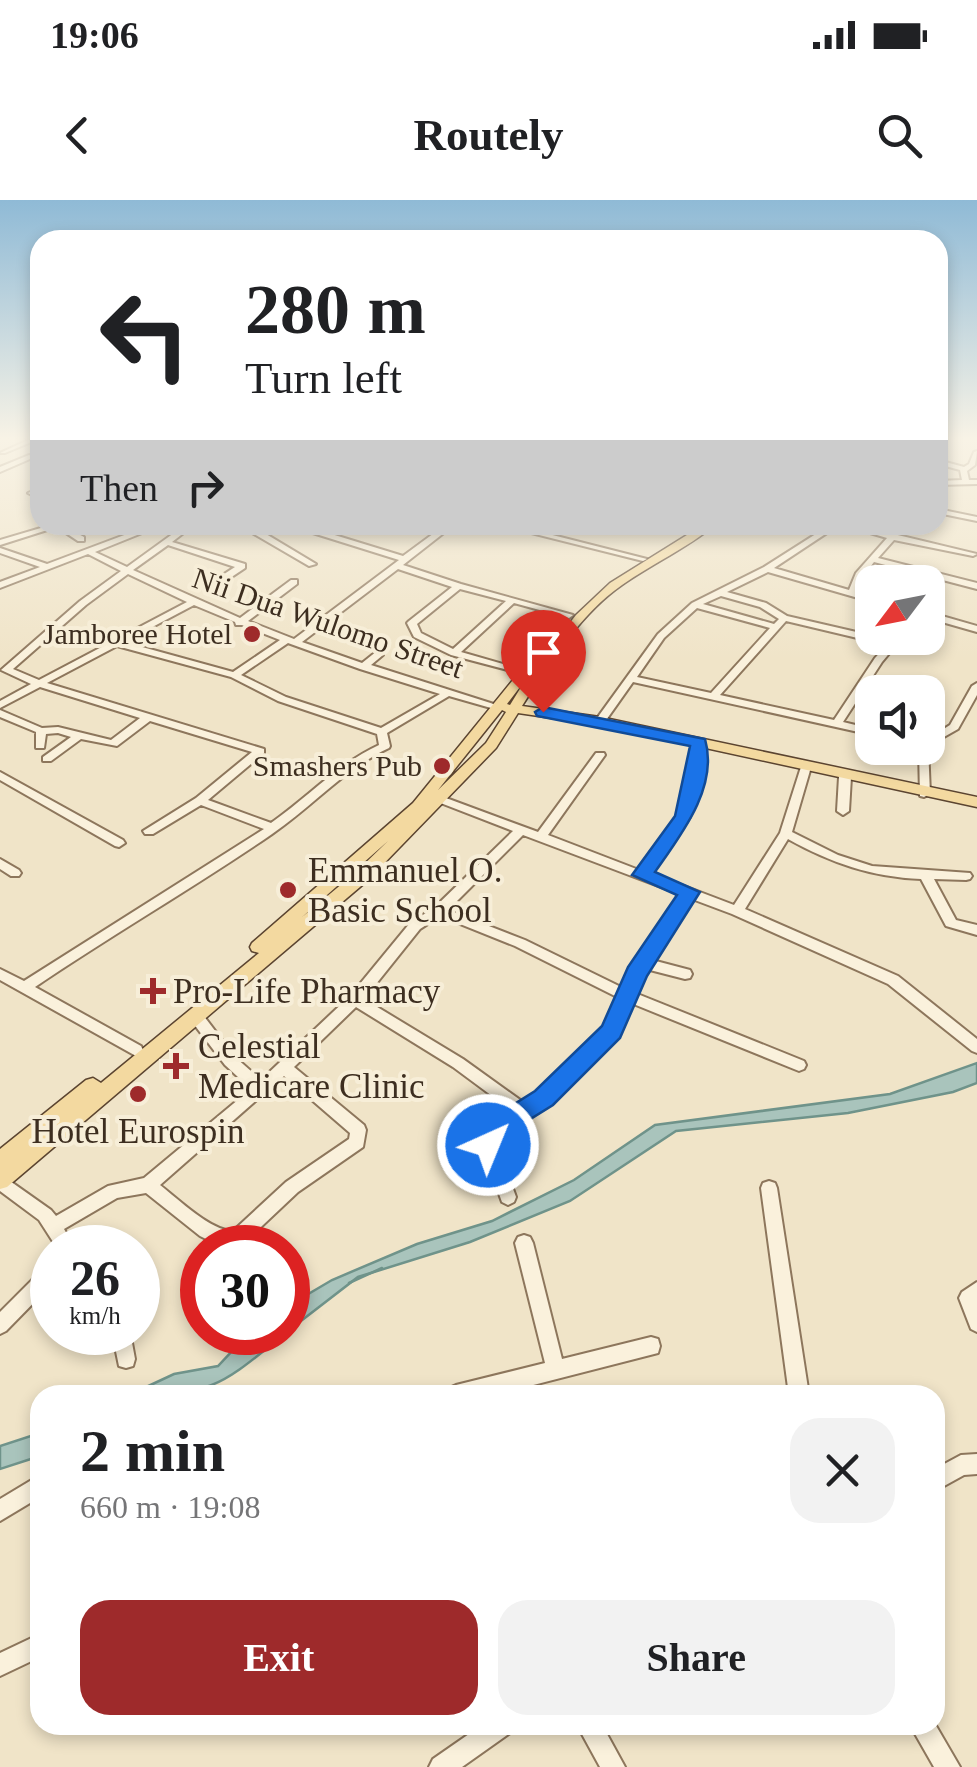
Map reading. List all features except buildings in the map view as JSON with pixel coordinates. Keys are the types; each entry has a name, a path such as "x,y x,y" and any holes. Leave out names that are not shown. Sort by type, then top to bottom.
{"main road":[{"path":"0,1180 362,876 442,800 492,745 526,672 569,614 682,535"},
{"path":"0,1161 386,838 506,708 580,617 614,585 694,535"},
{"path":"506,708 600,721 924,794 977,802"}],"street":[{"path":"948,513 977,519"},
{"path":"0,542 30,533"},
{"path":"74,535 81,539"},
{"path":"0,584 133,535"},
{"path":"150,831 200,801 260,751 39,684 3,669 82,603 179,535"},
{"path":"262,535 312,564"},
{"path":"325,535 458,586 569,614"},
{"path":"234,675 290,642 436,535"},
{"path":"542,535 643,559"},
{"path":"600,721 661,636 695,605 767,569 820,535"},
{"path":"882,535 973,554"},
{"path":"852,593 872,559 892,538"},
{"path":"170,543 242,566 220,580"},
{"path":"0,550 47,567"},
{"name":"Nii Dua Wulomo Street","path":"90,552 190,604 239,623 363,667 506,708"},
{"path":"872,559 977,586"},
{"path":"767,569 855,594"},
{"path":"239,623 294,582"},
{"path":"458,586 412,623 425,642 454,654 526,672"},
{"path":"720,593 762,605 784,618 855,633"},
{"path":"454,654 510,602"},
{"path":"0,705 190,604"},
{"path":"695,605 774,626"},
{"path":"713,697 784,618"},
{"path":"945,620 977,629"},
{"path":"116,643 234,675 282,699 382,732 448,693"},
{"path":"363,667 380,653"},
{"path":"836,724 883,655"},
{"path":"633,680 855,728"},
{"path":"945,733 954,727 977,686"},
{"path":"0,713 40,731 116,744 148,717"},
{"path":"40,731 40,746"},
{"path":"24,988 272,828 324,788 333,773 384,746 382,732"},
{"path":"47,760 80,735"},
{"path":"642,875 684,817 694,787 699,743"},
{"path":"540,836 600,755"},
{"path":"924,794 925,765"},
{"path":"737,911 786,833 806,767"},
{"path":"0,775 118,843"},
{"path":"844,811 845,777"},
{"path":"442,800 690,892 894,980 977,1047"},
{"path":"200,801 272,828"},
{"path":"56,1225 114,1191 148,1184 262,1090 355,1000 415,926 439,911 522,829"},
{"path":"786,833 846,866 877,873 966,876"},
{"path":"0,863 15,872"},
{"path":"925,875 951,923 977,930"},
{"path":"508,1197 486,1136 584,1064 612,1032 643,962 690,892"},
{"path":"439,911 520,943 627,996 799,1064"},
{"path":"643,962 685,974"},
{"path":"0,974 136,1050"},
{"path":"355,1000 523,1110"},
{"path":"194,1015 230,1061 262,1090"},
{"path":"148,1184 206,1230 225,1240 238,1238 292,1187 357,1142 358,1130 285,1068"},
{"path":"0,1180 51,1225"},
{"path":"769,1188 798,1385"},
{"path":"524,1243 556,1371"},
{"path":"977,1291 968,1298 977,1323"},
{"path":"0,1325 30,1294"},
{"path":"507,1385 651,1346"},
{"path":"125,1355 126,1359"},
{"path":"945,1475 961,1465 977,1464"},
{"path":"0,1511 30,1492"},
{"path":"0,1665 30,1649"},
{"path":"441,1767 487,1735"},
{"path":"595,1735 613,1767"},
{"path":"928,1735 948,1767"}],"water":[{"path":"977,1063 977,1083 953,1092 848,1113 676,1131 570,1201 470,1242 358,1277 310,1314 310,1293 332,1280 417,1244 492,1221 574,1180 655,1125 890,1094"},
{"path":"228,1355 258,1355 212,1385 150,1385 174,1374 218,1366"},
{"path":"30,1436 30,1459 0,1469 0,1446"}],"waterway":[{"path":"349,1283 382,1268"}],"place":[{"name":"Jamboree Hotel","path":"252,634"},
{"name":"Smashers Pub","path":"442,766"},
{"name":"Emmanuel O. Basic School","path":"288,890"},
{"name":"Pro-Life Pharmacy","path":"153,991"},
{"name":"Celestial Medicare Clinic","path":"176,1066"},
{"name":"Hotel Eurospin","path":"138,1094"}],"route":[{"path":"488,1145 486,1136 490,1130 544,1098 584,1064 612,1032 636,973 690,892 642,875 684,817 694,787 699,743 543,712"}]}
